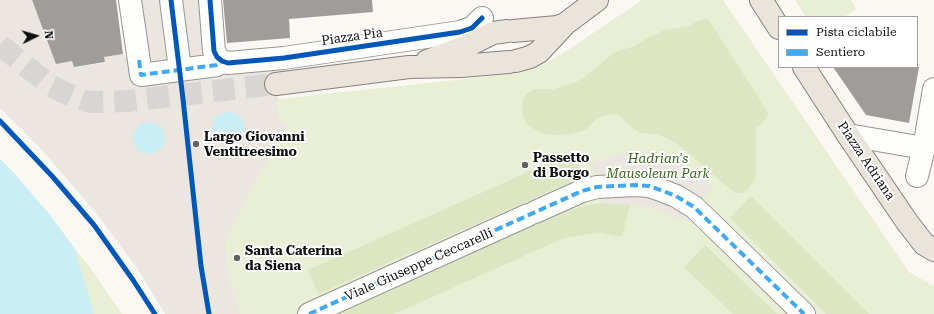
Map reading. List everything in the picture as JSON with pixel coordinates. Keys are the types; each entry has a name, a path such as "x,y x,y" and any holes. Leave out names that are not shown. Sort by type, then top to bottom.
{"main road":[{"path":"276,84 409,67 461,66 513,62 530,57 539,52 566,24 597,0"},
{"path":"761,0 778,26"},
{"path":"409,67 445,55 495,23 556,27 566,24"},
{"name":"Piazza Adriana","path":"805,68 907,222 924,244 934,250"}],"street":[{"path":"130,0 140,68 217,65 222,61 217,57 214,51 210,0"},
{"path":"171,0 178,60"},
{"name":"Piazza Pia","path":"222,61 232,63 284,58 460,32 495,23"},
{"path":"917,176 924,148 933,95"},
{"path":"848,135 924,148"},
{"name":"Viale Giuseppe Ceccarelli","path":"309,314 582,192 596,187 634,185 649,186 676,196 694,207 804,314"}],"green space":[{"name":"Hadrian's Mausoleum Park","path":"642,0 723,0 909,272 934,286 934,314 240,314 228,272 224,242 289,123 281,122 278,99 520,73 544,64 562,54"},
{"path":"795,0 851,0 856,9 846,16 805,16"},
{"path":"708,19 769,114 761,124 756,127 756,176 746,191 735,193 680,146 667,138 658,135 638,132 618,115 609,114 598,118 585,130 571,134 555,135 545,134 536,130 527,124 523,117 522,105 524,97 530,91 536,89 554,89 573,83 582,79 615,52 635,46 647,38 665,30 689,26"},
{"path":"573,152 584,176 318,294 308,270"},
{"path":"0,159 50,215 89,266 122,314 61,314"},
{"path":"751,196 869,314 826,314 730,218"},
{"path":"603,203 630,205 622,237 601,233 564,238 394,314 331,314 551,217 570,210"},
{"path":"705,245 777,314 733,314 684,267"}],"shaded area":[{"path":"0,0 32,0 56,63 72,61 74,67 105,63 104,57 123,54 130,61 141,0 201,0 205,52 274,65 281,122 289,123 248,196 225,242 228,272 240,314 165,314 137,268 96,213 42,150 0,108"},
{"path":"647,152 677,157 703,177 713,188 679,221 661,210 644,206 603,203 597,187 592,163 625,153"}],"water":[{"path":"225,112 231,112 240,116 244,128 240,140 231,144 225,144 216,140 212,131 212,125 216,116"},
{"path":"146,122 152,122 161,126 165,138 161,150 152,154 146,154 137,150 133,141 133,135 137,126"},
{"path":"0,159 50,215 75,249 94,314 0,314"}],"building":[{"path":"32,0 116,0 123,54 104,57 105,62 74,67 72,61 56,64"},
{"path":"223,0 372,0 373,12 289,19 290,38 227,43"},
{"path":"919,67 909,123 866,115 834,68"}],"tunnel":[{"path":"0,45 51,86 85,101 128,101 276,84"}],"marked path":[{"path":"139,60 141,75 217,65 222,61"},
{"path":"309,314 582,191 597,187 635,185 649,186 663,191 676,196 694,207 804,314"}],"cycle path":[{"path":"171,0 201,266 209,314"},
{"path":"210,0 214,51 217,57 228,63 284,58 460,32 472,28 482,18"},
{"path":"0,121 52,176 94,225 155,314"}],"place":[{"name":"Largo Giovanni Ventitreesimo","path":"196,144"},
{"name":"Passetto di Borgo","path":"525,165"},
{"name":"Santa Caterina da Siena","path":"237,258"}]}
